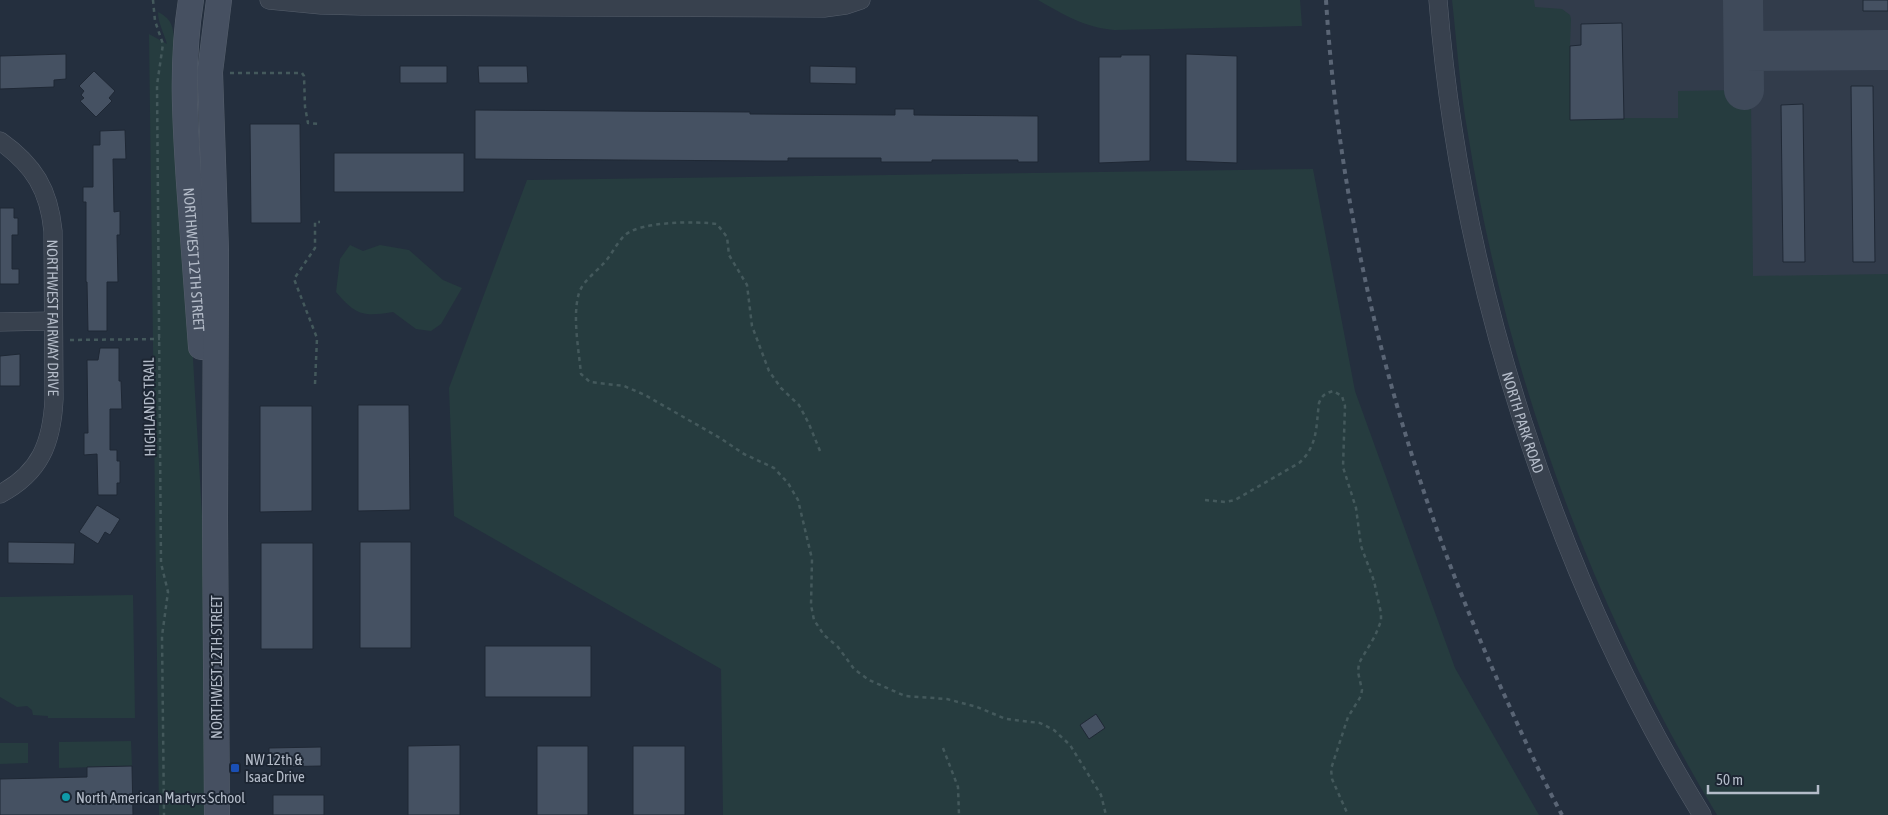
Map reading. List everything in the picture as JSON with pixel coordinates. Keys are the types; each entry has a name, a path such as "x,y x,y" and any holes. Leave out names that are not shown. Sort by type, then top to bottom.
{"main road":[{"name":"NORTHWEST 12TH STREET","path":"190,0 184,64 186,132 215,519"},
{"name":"NORTHWEST 12TH STREET","path":"217,815 216,250 210,72 219,0"}],"street":[{"path":"270,0 321,5 361,6 814,8 846,5 861,0"},
{"name":"NORTH PARK ROAD","path":"1438,0 1448,87 1469,213 1498,335 1523,420 1553,506 1599,617 1659,740 1702,815"},
{"name":"NORTHWEST FAIRWAY DRIVE","path":"0,141 23,160 35,174 44,191 51,211 53,231 54,399 49,439 40,458 26,476 0,494"},
{"path":"0,322 53,321"}],"path":[{"name":"HIGHLANDS TRAIL","path":"153,0 155,21 163,44 157,84 161,563 168,592 162,636 164,815"},
{"path":"230,73 302,74 304,76 305,106 308,123 320,124"},
{"path":"315,384 317,338 294,279 314,248 315,222 320,222"},
{"path":"820,451 809,424 798,405 781,388 769,371 752,326 748,285 729,254 727,237 717,224 701,222 640,227 625,235 604,264 588,278 579,293 577,316 581,374 590,382 624,386 645,395 744,454 774,468 788,483 798,500 812,559 811,605 814,620 824,635 838,647 854,669 869,680 905,696 947,699 977,707 1006,719 1040,723 1054,730 1070,744 1101,795 1106,815"},
{"path":"70,340 160,339"},
{"path":"1205,500 1225,502 1235,500 1300,463 1308,455 1314,442 1321,398 1324,394 1334,391 1342,396 1345,406 1344,467 1356,508 1361,546 1374,581 1381,613 1375,636 1359,663 1361,696 1348,717 1331,769 1332,779 1348,815"},
{"path":"943,748 958,787 959,815"}],"shaded area":[{"path":"1471,0 1888,0 1888,815"}],"green space":[{"path":"1038,0 1300,0 1302,26 1114,30 1084,23"},
{"path":"1452,0 1534,0 1535,7 1562,9 1570,15 1571,120 1678,118 1678,91 1739,90 1751,102 1753,276 1888,274 1888,815 1717,815 1672,736 1631,655 1593,571 1560,486 1531,400 1505,312 1484,224 1465,117"},
{"path":"158,12 167,18 172,26 175,46 205,567 207,815 159,815 149,34 167,44"},
{"path":"1313,169 1355,391 1455,668 1539,815 723,815 721,669 454,516 449,388 527,180"},
{"path":"350,245 363,251 380,245 409,250 443,280 462,288 441,324 431,331 416,329 393,312 367,314 349,306 336,292 340,259"},
{"path":"133,595 135,718 48,718 48,716 33,715 32,710 27,706 17,707 0,697 0,597"},
{"path":"131,741 132,766 59,768 59,742"},
{"path":"0,743 28,743 28,763 0,764"}],"building":[{"path":"1863,0 1888,0 1888,11 1863,11"},
{"path":"1622,23 1624,119 1570,120 1570,46 1581,45 1581,24"},
{"path":"66,54 66,79 54,80 54,87 0,89 0,56"},
{"path":"1186,54 1237,56 1237,163 1186,161"},
{"path":"1121,55 1150,55 1150,161 1099,163 1099,57 1121,57"},
{"path":"400,66 447,66 447,83 400,83"},
{"path":"478,66 527,66 528,83 479,83"},
{"path":"810,66 856,67 856,84 810,83"},
{"path":"94,71 115,91 109,98 112,101 96,117 80,101 84,98 81,95 84,91 79,86"},
{"path":"1851,86 1873,86 1875,262 1853,262"},
{"path":"1803,104 1805,262 1783,262 1781,105"},
{"path":"895,109 914,109 914,115 1038,116 1038,162 1018,162 1018,160 932,160 932,162 881,162 881,158 788,158 788,161 475,159 475,110 895,115"},
{"path":"250,124 300,124 301,223 251,223"},
{"path":"125,130 126,159 113,159 114,212 120,211 120,235 117,235 118,282 107,282 107,331 88,331 86,202 83,202 83,187 93,187 93,145 100,145 100,131"},
{"path":"334,153 464,153 464,192 334,192"},
{"path":"0,208 14,208 14,218 18,218 18,235 12,235 12,269 19,269 19,284 0,284"},
{"path":"100,348 119,348 119,381 121,381 122,409 110,409 110,450 117,450 117,461 120,461 120,483 117,483 117,495 98,495 97,454 84,455 84,433 88,433 87,360 98,360"},
{"path":"20,354 20,386 0,386 0,356"},
{"path":"358,405 409,405 410,510 358,511"},
{"path":"260,406 312,406 312,511 260,512"},
{"path":"97,505 120,519 110,535 105,532 98,544 79,532"},
{"path":"8,542 75,543 74,564 8,563"},
{"path":"360,542 411,542 411,648 360,648"},
{"path":"261,543 313,543 313,649 261,649"},
{"path":"485,646 591,646 591,697 485,697"},
{"path":"1096,714 1105,728 1089,739 1080,725"},
{"path":"460,745 460,815 408,815 408,746"},
{"path":"537,746 588,746 588,815 537,815"},
{"path":"633,746 685,746 685,815 633,815"},
{"path":"321,747 321,766 269,767 269,748"},
{"name":"North American Martyrs School","path":"132,766 133,815 0,815 0,779 87,777 87,767"},
{"path":"273,795 324,795 324,815 273,815"}],"taxiway":[{"path":"1743,0 1744,90"},
{"path":"1744,51 1888,50"}],"railway":[{"path":"1326,0 1334,91 1346,181 1363,271 1384,360 1410,448 1439,534 1472,619 1527,745 1562,815"}],"place":[{"name":"NW 12th & Isaac Drive","path":"235,768"},
{"name":"North American Martyrs School","path":"66,797"}]}
